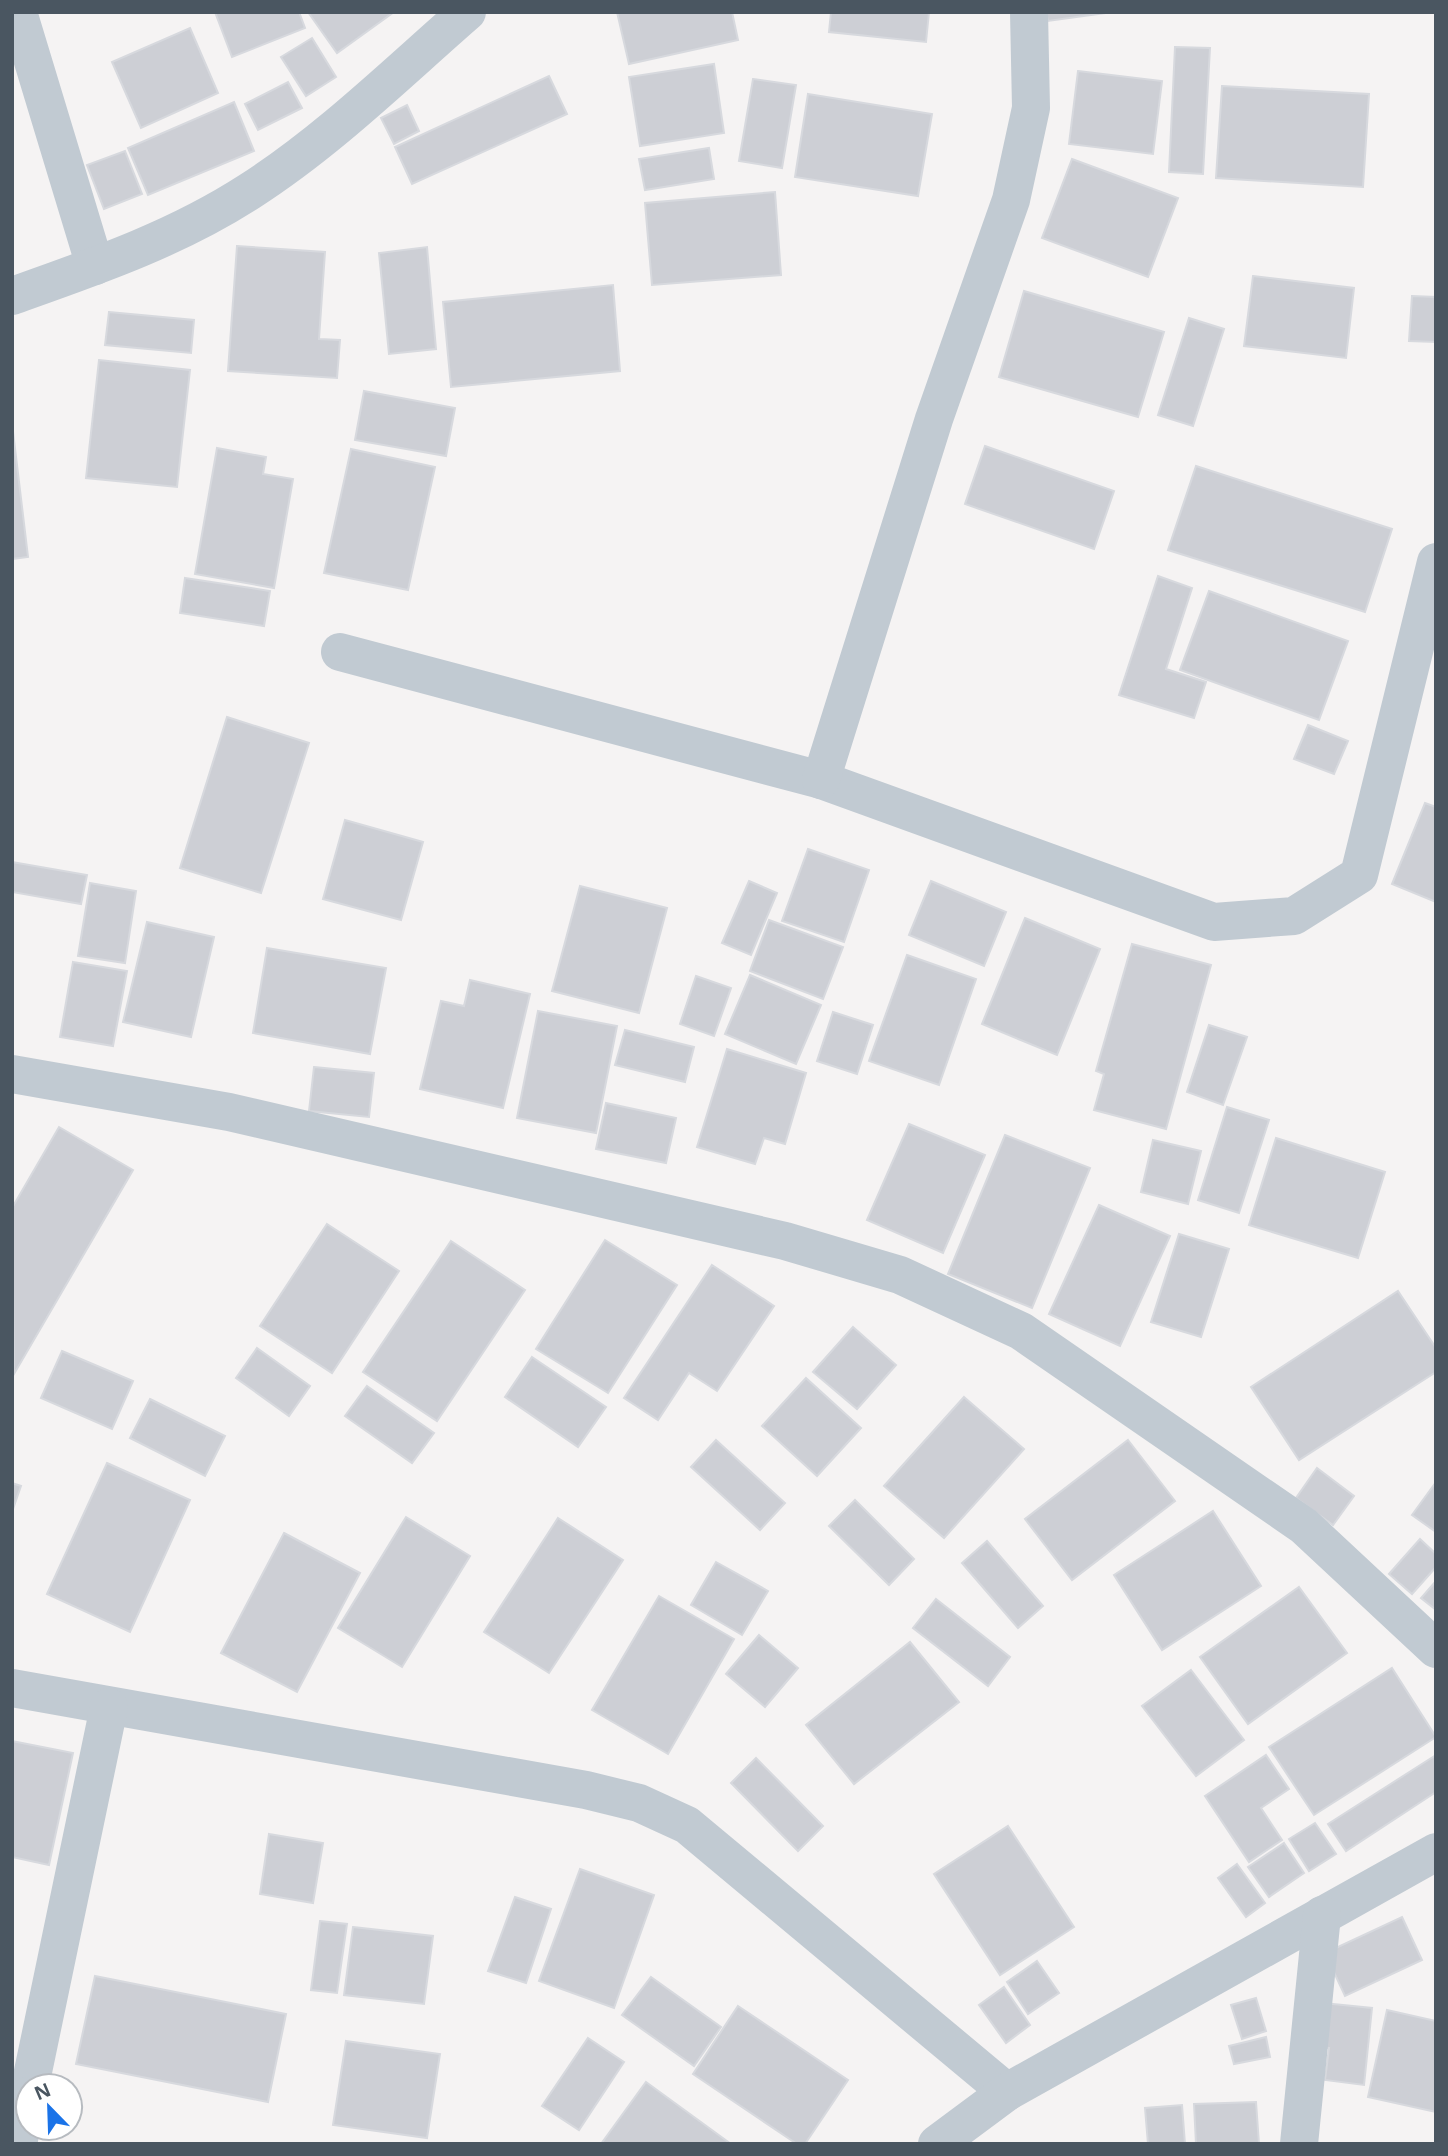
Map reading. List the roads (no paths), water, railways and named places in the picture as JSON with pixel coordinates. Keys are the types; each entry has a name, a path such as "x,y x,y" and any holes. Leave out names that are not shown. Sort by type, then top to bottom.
{"street":[{"path":"18,12 96,266"},
{"path":"12,296 158,243 250,191 326,134 467,12"},
{"path":"821,780 934,419 1011,200 1031,108 1029,12"},
{"path":"341,652 821,780 1213,922 1294,916 1359,875 1436,562"},
{"path":"12,1074 229,1112 785,1241 900,1275 1021,1331 1304,1525 1436,1649"},
{"path":"12,1688 586,1790 639,1803 687,1825 1007,2092"},
{"path":"33,2072 108,1707"},
{"path":"937,2144 1007,2092 1436,1852"},
{"path":"1299,2144 1322,1915"}]}
